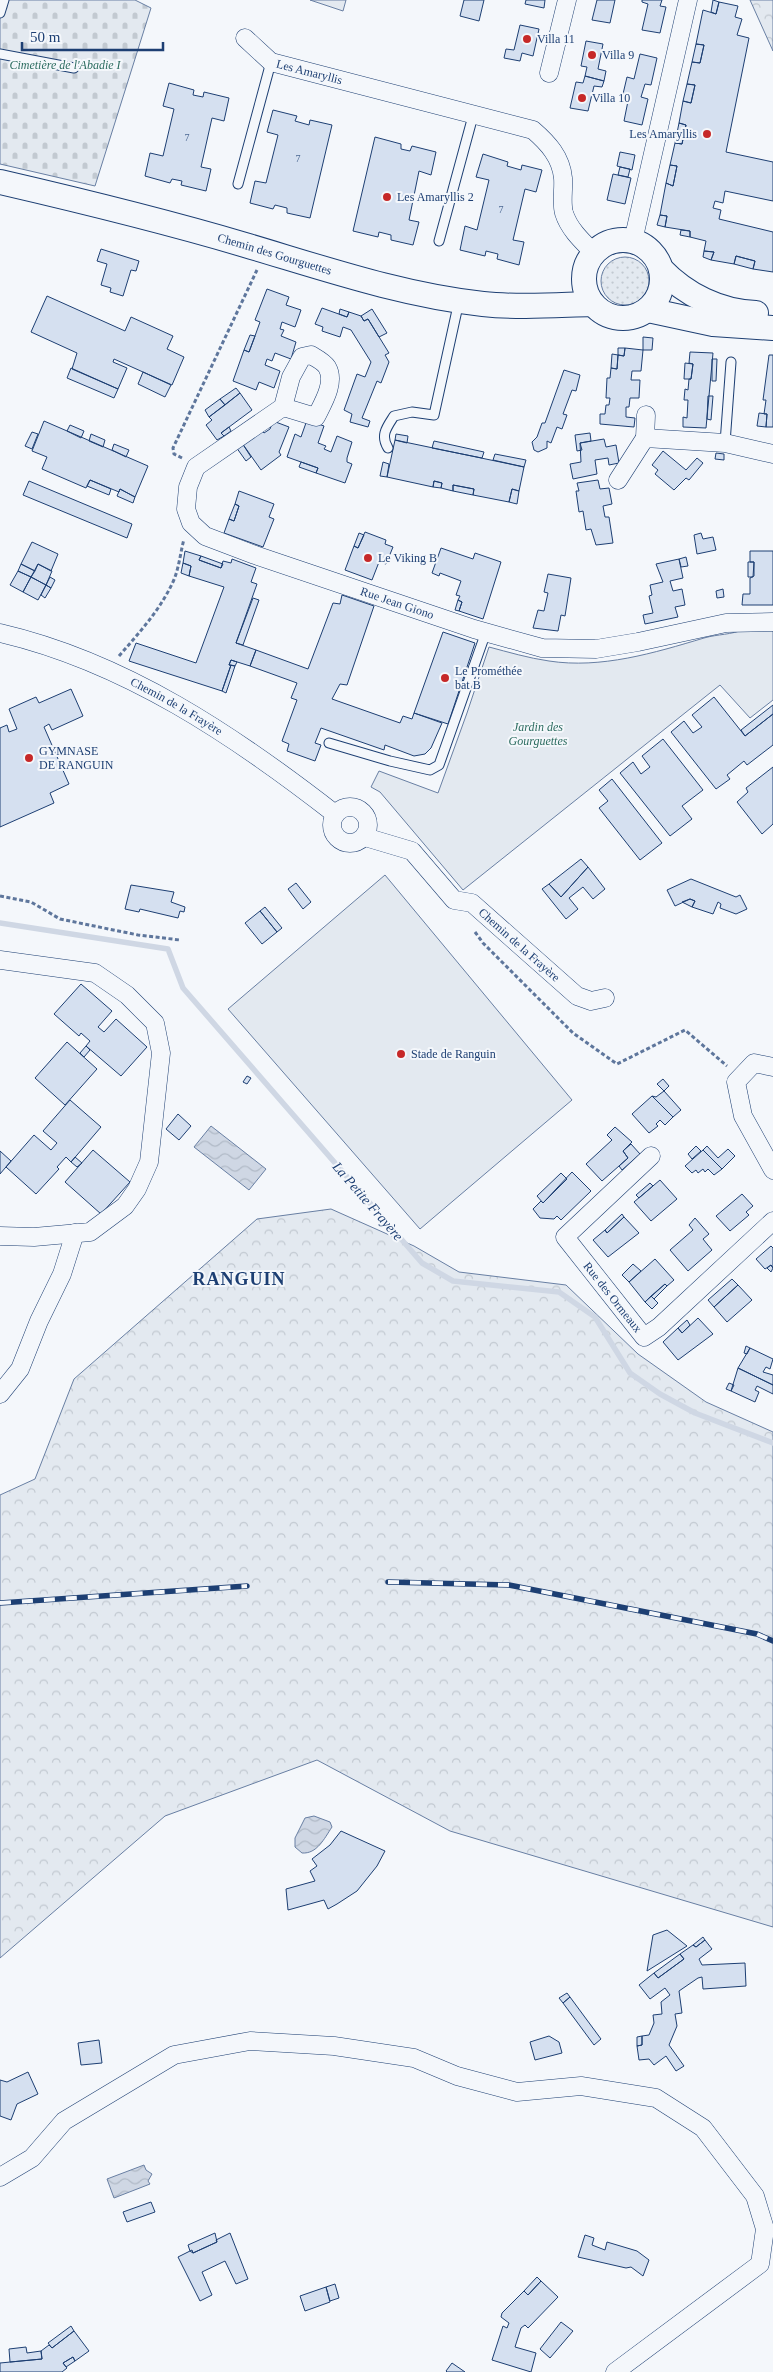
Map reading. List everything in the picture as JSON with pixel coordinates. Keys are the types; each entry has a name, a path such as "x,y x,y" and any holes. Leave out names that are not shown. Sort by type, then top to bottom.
{"main road":[{"name":"Chemin des Gourguettes","path":"0,182 78,200 262,250 350,277 460,301 518,306 592,304"},
{"path":"551,304 589,263 612,242 633,241 651,252 661,270 683,289 718,306 746,313 773,314"},
{"path":"589,263 586,294 592,304 601,312 612,317 625,319 637,316 648,310 661,292 661,270"},
{"path":"648,310 713,324 773,328"}],"street":[{"path":"549,72 567,0"},
{"path":"633,241 688,0"},
{"name":"Les Amaryllis","path":"245,38 271,62 473,116 504,121 533,130 547,142 560,166 563,178 564,211 578,236 589,263"},
{"path":"191,523 186,509 188,487 196,467 283,406"},
{"path":"618,480 645,438 646,415"},
{"path":"645,438 725,443 773,454"},
{"name":"Rue Jean Giono","path":"191,523 205,536 255,555 486,632 542,648 596,649 726,623 773,622"},
{"name":"Chemin de la Frayère","path":"0,633 44,646 108,670 145,688 216,729 290,778 335,814"},
{"path":"350,806 362,810 368,820 368,832 365,837 348,844 337,839 332,828 335,814 339,810 350,806"},
{"name":"Chemin de la Frayère","path":"365,837 412,850 454,900 472,903 577,996 591,1001 604,998"},
{"path":"0,960 95,973 127,994 155,1023 160,1053 149,1162 137,1189 125,1206 90,1232 34,1237 0,1236"},
{"path":"773,1067 754,1063 736,1082 743,1116 773,1170"},
{"name":"Rue des Ormeaux","path":"651,1156 565,1237 644,1337 659,1327 773,1221"},
{"path":"0,1394 20,1369 39,1321 62,1274 75,1234"},
{"path":"0,2177 32,2158 64,2120 174,2055 250,2041 334,2046 414,2058 457,2076 517,2092 581,2086 656,2098 703,2128 755,2196 765,2229 760,2264 615,2372"}],"lane":[{"path":"0,13 4,0"},
{"path":"0,54 74,68"},
{"path":"238,184 271,62"},
{"path":"439,241 473,116"},
{"path":"388,448 384,442 384,431 394,416 412,412 434,415 460,301"},
{"path":"725,443 731,362"},
{"path":"330,742 390,761 430,770 439,765 486,632"}],"path":[{"path":"174,454 174,448 256,276 262,250"},
{"path":"108,670 149,621 172,584 178,567 185,531 191,523"},
{"path":"0,896 31,902 60,918 138,935 180,940"}],"green space":[{"name":"Cimetière de l'Abadie I","path":"0,0 135,0 151,8 95,186 0,164"},
{"path":"310,0 346,0 343,11"},
{"path":"750,0 773,0 773,51"},
{"path":"625,257 634,259 642,264 647,272 649,281 647,290 642,298 634,303 625,305 616,303 608,298 603,290 601,281 603,272 608,264 616,259"},
{"name":"Jardin des Gourguettes","path":"745,629 773,629 773,700 750,718 720,685 463,890 380,792 371,787 379,771 438,793 489,647 549,661 588,663 647,654"},
{"name":"Stade de Ranguin","path":"385,875 572,1100 420,1229 228,1009"},
{"path":"331,1209 414,1246 459,1272 566,1285 638,1354 706,1402 773,1432 773,1927 450,1831 317,1760 165,1816 0,1958 0,1495 35,1479 74,1379 257,1219"}],"water":[{"path":"211,1126 266,1169 249,1190 194,1147"},
{"path":"314,1816 330,1822 332,1827 316,1848 307,1853 302,1853 295,1847 295,1838 305,1818"},
{"path":"144,2165 146,2170 152,2174 148,2181 150,2184 114,2198 107,2179"}],"building":[{"path":"464,0 484,0 479,21 460,16"},
{"path":"526,0 545,0 544,8 525,4"},
{"path":"597,0 615,0 610,23 592,20"},
{"path":"642,0 662,0 660,6 666,7 660,33 642,30 648,4 642,2"},
{"path":"713,0 719,2 716,14 711,12"},
{"name":"Les Amaryllis","path":"719,2 738,6 735,17 742,19 737,35 749,38 726,152 773,162 773,201 725,191 723,203 715,201 713,208 721,210 719,219 773,232 773,272 753,269 755,261 736,256 734,264 711,260 714,252 704,251 706,241 690,237 690,231 665,227 667,216 660,215 666,183 673,186 677,166 670,165 675,143 682,144 686,125 679,123 683,101 691,103 695,85 687,84 692,62 700,63 704,45 696,44 703,10 716,14"},
{"name":"Villa 11","path":"520,25 539,29 533,56 522,53 520,61 504,58 506,49 514,50"},
{"name":"Villa 9","path":"586,41 603,44 598,69 606,71 604,81 585,76 587,67 581,66"},
{"path":"696,44 704,45 700,63 692,62"},
{"path":"640,54 657,58 651,85 645,84 641,97 648,99 642,125 624,121 629,96 623,94 627,77 634,79"},
{"name":"Villa 10","path":"585,76 604,81 602,87 594,86 588,111 570,108 576,82 583,83"},
{"path":"169,83 194,90 193,95 203,97 204,92 229,98 224,121 212,118 201,167 211,169 206,191 181,185 182,181 172,179 170,183 145,176 150,153 163,156 174,109 163,106"},
{"path":"687,84 695,85 691,103 683,101"},
{"path":"273,110 297,116 295,121 309,125 310,120 332,125 310,218 287,213 287,208 275,205 273,209 250,203 255,181 266,183 278,135 267,132"},
{"path":"679,123 686,125 682,144 675,143"},
{"name":"Les Amaryllis 2","path":"375,137 401,144 401,149 410,151 412,146 436,152 431,175 419,171 409,220 419,222 413,245 391,240 391,235 379,232 378,237 353,231"},
{"path":"620,152 635,155 632,170 617,166"},
{"name":"Les Amaryllis 2","path":"483,154 508,162 507,166 521,170 522,165 542,170 536,192 525,189 513,240 524,242 519,265 497,259 498,254 486,251 485,256 460,250 465,226 477,230 489,180 476,177"},
{"path":"670,165 677,166 673,186 666,183"},
{"path":"620,167 630,169 628,177 618,175"},
{"path":"613,174 631,178 625,204 607,200"},
{"path":"660,215 667,216 665,227 657,225"},
{"path":"681,230 690,231 690,237 680,235"},
{"path":"101,249 139,261 136,271 131,270 123,296 110,292 111,288 101,285 107,264 97,261"},
{"path":"704,251 714,252 711,260 703,257"},
{"path":"736,256 755,261 753,269 734,264"},
{"path":"267,289 289,297 286,305 301,310 295,327 282,322 280,329 284,330 281,336 296,342 291,359 275,353 272,361 267,359 265,365 280,371 274,388 259,382 256,390 233,381 244,350 249,352 255,336 260,322 255,320"},
{"path":"47,296 125,331 131,317 173,336 167,349 184,357 172,385 114,359 113,362 127,368 118,389 72,369 77,353 31,332"},
{"path":"322,308 347,317 349,312 361,316 364,321 368,319 389,353 385,355 389,362 381,383 377,381 362,418 370,421 368,427 350,422 352,414 344,410 357,374 365,377 371,362 351,330 343,327 340,337 322,331 323,327 315,324"},
{"path":"340,309 349,312 347,317 339,314"},
{"path":"372,309 387,333 379,337 368,319 364,321 361,316"},
{"path":"250,335 255,336 249,352 244,350"},
{"path":"643,337 653,338 652,350 643,350"},
{"path":"618,348 625,348 624,356 618,355"},
{"path":"625,348 643,350 641,371 632,371 631,380 640,380 639,398 630,398 629,407 626,407 626,417 635,418 634,427 600,424 600,414 605,414 606,405 609,405 610,398 606,398 607,378 610,378 611,368 617,369 618,355 624,356"},
{"path":"690,352 713,353 706,428 683,427 683,417 687,418 688,400 684,400 685,389 688,390 693,364 689,363"},
{"path":"612,354 618,355 617,369 611,368"},
{"path":"769,355 773,355 773,427 766,427 767,414 764,414 766,400 763,400"},
{"path":"712,359 717,359 716,381 712,381"},
{"path":"685,363 693,364 691,379 684,379"},
{"path":"71,368 118,389 114,398 67,378"},
{"path":"564,370 580,375 576,391 572,390 563,414 567,415 562,429 557,427 551,443 547,441 547,448 538,452 534,450 532,442 537,437 542,423 545,423"},
{"path":"143,372 171,385 165,397 138,384"},
{"path":"236,388 240,393 225,405 220,399"},
{"path":"240,393 252,410 221,433 224,436 217,440 206,425 212,420 209,417"},
{"path":"708,396 713,396 711,420 707,419"},
{"path":"220,399 225,405 209,417 205,410"},
{"path":"759,413 767,414 766,427 757,426"},
{"path":"307,420 324,426 318,443 326,446 324,449 331,452 337,436 352,442 347,462 352,464 345,483 316,473 318,468 287,457 295,434 301,437"},
{"path":"44,421 148,466 135,497 120,489 119,492 90,480 86,488 42,469 47,457 32,451"},
{"path":"273,421 289,427 279,452 281,455 261,470 242,443 261,429 264,433 270,429"},
{"path":"70,425 84,431 81,438 67,431"},
{"path":"229,427 231,431 224,436 221,433"},
{"path":"32,432 38,434 32,449 25,446"},
{"path":"590,433 591,441 580,443 582,450 577,451 575,435"},
{"path":"91,434 105,440 103,447 89,441"},
{"path":"396,434 408,436 407,443 395,440"},
{"path":"604,439 606,447 616,445 619,463 609,465 608,458 595,460 597,474 573,479 570,464 581,462 580,443"},
{"path":"395,440 524,467 519,491 512,489 509,502 473,495 474,489 453,485 453,491 441,488 442,483 434,481 433,487 387,477"},
{"path":"434,441 484,452 482,458 432,448"},
{"path":"242,443 251,457 246,461 236,447"},
{"path":"114,444 129,450 126,457 112,450"},
{"path":"663,451 686,470 697,458 703,463 689,480 686,478 674,490 655,474 658,470 652,465"},
{"path":"716,453 724,454 724,460 715,459"},
{"path":"495,454 526,460 524,467 493,460"},
{"path":"301,462 318,468 316,473 299,467"},
{"path":"383,462 389,464 387,477 380,476"},
{"path":"90,480 111,489 109,495 87,486"},
{"path":"598,480 600,489 609,488 612,504 603,506 605,517 609,517 613,543 596,545 591,529 586,530 583,511 579,512 576,491 579,491 577,483"},
{"path":"29,481 132,524 127,538 23,495"},
{"path":"434,481 442,483 441,488 433,487"},
{"path":"453,485 474,489 473,495 453,491"},
{"path":"120,489 135,497 133,503 117,496"},
{"path":"512,489 519,491 517,504 509,502"},
{"path":"239,491 274,504 269,517 274,519 263,547 224,533 229,519 234,521 239,506 235,504"},
{"path":"235,504 239,506 234,521 229,519"},
{"name":"Le Viking B","path":"365,532 386,540 385,544 393,547 386,564 379,562 372,580 345,570 354,546 358,548"},
{"path":"359,533 364,535 358,548 354,546"},
{"path":"701,533 703,539 713,537 716,550 697,554 694,535"},
{"path":"32,542 58,554 51,571 38,564 35,571 21,564"},
{"path":"441,548 473,559 475,553 501,562 483,619 459,611 462,602 458,600 460,596 456,595 461,581 440,573 439,576 432,573"},
{"path":"185,551 201,556 199,560 221,568 223,561 231,563 232,559 256,568 251,582 257,584 236,643 256,650 250,666 231,660 222,691 129,661 136,643 196,663 224,587 189,576 191,566 183,563"},
{"path":"750,551 773,551 773,605 742,605 743,594 750,594 750,578 754,576 754,562 750,562"},
{"path":"201,556 223,564 221,568 199,560"},
{"path":"686,557 688,566 681,567 679,559"},
{"path":"679,559 683,578 670,581 673,591 682,589 685,605 675,607 678,617 645,624 643,615 653,613 649,596 652,595 650,585 663,582 656,564"},
{"path":"748,562 754,562 753,577 748,577"},
{"path":"183,563 191,566 189,576 181,573"},
{"path":"21,564 35,571 31,577 18,571"},
{"path":"38,564 52,571 46,585 31,577"},
{"path":"18,571 31,577 23,592 10,585"},
{"path":"548,574 571,578 565,616 561,615 558,631 533,628 538,610 544,611 548,593 544,592"},
{"path":"31,577 46,585 38,600 23,592"},
{"path":"50,577 55,580 51,588 46,585"},
{"path":"46,585 51,588 45,598 41,595"},
{"path":"723,589 724,597 717,598 716,591"},
{"path":"342,595 374,606 347,685 340,684 332,699 400,723 403,716 412,719 414,713 442,723 431,748 425,754 414,756 385,745 384,750 321,728 315,743 321,745 315,761 287,751 289,744 282,741 297,700 291,698 297,683 250,666 256,650 308,669 333,603 340,604"},
{"path":"253,598 259,600 243,645 236,643"},
{"path":"458,600 462,602 459,611 455,610"},
{"name":"Le Prométhée bat B","path":"443,632 475,643 448,724 414,713"},
{"path":"231,660 237,662 235,666 229,665"},
{"path":"231,665 235,666 226,693 222,691"},
{"name":"GYMNASE DE RANGUIN","path":"71,689 83,716 52,730 49,724 44,727 69,784 50,793 54,803 0,827 0,728 7,725 9,732 17,729 9,709 36,697 39,703"},
{"path":"714,697 745,736 773,714 773,745 747,765 744,761 727,775 730,779 716,789 671,732 684,721 693,733 702,727 692,715"},
{"path":"773,705 773,714 745,736 741,730"},
{"path":"663,739 703,790 682,806 692,819 670,836 620,773 633,762 641,774 650,767 642,756"},
{"path":"773,767 773,824 762,834 737,802 748,792 746,788"},
{"path":"612,779 662,843 640,860 599,808 608,801 599,790"},
{"path":"581,859 588,867 561,897 549,884"},
{"path":"588,867 605,889 593,899 583,887 569,898 578,909 566,919 542,889 549,884 561,897"},
{"path":"691,879 736,897 740,895 747,909 736,914 720,908 721,904 718,902 713,914 692,907 695,901 690,899 675,906 667,890"},
{"path":"296,883 311,902 303,909 288,889"},
{"path":"131,885 174,892 171,902 185,907 184,912 180,911 178,918 140,909 139,912 125,909"},
{"path":"690,899 695,901 692,907 682,902"},
{"path":"265,907 282,928 277,932 260,911"},
{"path":"260,911 277,932 262,944 245,923"},
{"path":"81,984 112,1011 98,1027 104,1032 116,1019 147,1047 121,1076 86,1046 90,1041 81,1033 79,1036 54,1014"},
{"path":"67,1042 97,1069 65,1105 35,1078"},
{"path":"86,1046 90,1050 84,1057 80,1053"},
{"path":"247,1076 251,1078 247,1084 243,1082"},
{"path":"663,1079 669,1086 664,1091 657,1084"},
{"path":"664,1091 681,1110 673,1117 652,1096 656,1097"},
{"path":"652,1096 673,1117 665,1125 660,1120 656,1124 658,1126 649,1133 632,1114"},
{"path":"70,1100 101,1127 71,1162 66,1157 57,1167 59,1169 36,1194 6,1167 34,1135 51,1150 57,1143 43,1131"},
{"path":"178,1114 191,1126 179,1140 166,1129"},
{"path":"615,1127 632,1142 623,1151 628,1158 602,1181 586,1164 612,1140 607,1135"},
{"path":"631,1144 640,1154 622,1170 619,1166 628,1158 623,1151"},
{"path":"696,1146 701,1151 692,1159 688,1154"},
{"path":"707,1146 718,1158 728,1149 735,1156 722,1169 703,1150"},
{"path":"93,1150 130,1182 101,1214 65,1182"},
{"path":"703,1150 722,1169 714,1175 708,1169 705,1172 703,1169 698,1173 696,1170 692,1173 685,1166"},
{"path":"0,1151 11,1161 0,1174"},
{"path":"75,1157 82,1163 77,1167 71,1162"},
{"path":"572,1172 591,1191 561,1220 557,1216 554,1219 540,1218 533,1209 541,1201 543,1203"},
{"path":"561,1173 567,1179 543,1203 537,1196"},
{"path":"660,1180 677,1199 651,1221 634,1202"},
{"path":"650,1183 653,1186 639,1198 636,1195"},
{"path":"742,1194 753,1206 746,1212 749,1215 730,1231 716,1216"},
{"path":"622,1214 624,1217 607,1233 605,1230"},
{"path":"624,1217 639,1233 608,1257 593,1240 605,1230 607,1233"},
{"path":"695,1218 709,1234 703,1239 712,1250 688,1271 670,1250 693,1230 689,1225"},
{"path":"771,1246 773,1248 773,1268 771,1265 765,1269 756,1259"},
{"path":"655,1259 674,1280 667,1286 665,1284 645,1302 629,1282"},
{"path":"633,1264 641,1271 629,1282 622,1275"},
{"path":"771,1265 773,1268 771,1272 767,1268"},
{"path":"732,1279 738,1285 714,1307 708,1300"},
{"path":"665,1284 667,1286 654,1299 651,1296"},
{"path":"738,1285 752,1300 727,1322 714,1307"},
{"path":"651,1296 658,1303 652,1309 645,1302"},
{"path":"698,1318 713,1334 678,1360 663,1342 678,1328 682,1333"},
{"path":"687,1320 690,1325 682,1333 678,1328"},
{"path":"746,1346 750,1348 747,1354 744,1353"},
{"path":"750,1348 773,1359 770,1369 766,1367 763,1372 773,1375 773,1385 738,1368"},
{"path":"738,1368 773,1385 773,1394 757,1386 755,1390 759,1392 755,1402 731,1391"},
{"path":"729,1383 734,1385 731,1391 726,1389"},
{"path":"341,1831 385,1851 377,1866 357,1891 328,1909 324,1900 288,1910 286,1889 315,1881 310,1871 317,1866 312,1859 330,1845"},
{"path":"667,1930 687,1946 647,1971 653,1935"},
{"path":"703,1937 705,1940 696,1947 693,1945"},
{"path":"705,1940 712,1949 699,1959 702,1965 745,1963 746,1986 703,1989 702,1977 679,1991 682,2013 675,2014 677,2026 669,2045 684,2066 676,2071 666,2056 654,2065 649,2059 639,2060 637,2046 642,2045 642,2036 649,2035 654,2023 653,2015 662,2014 661,2002 670,1995 665,1988 650,1999 639,1985 654,1973 658,1978 684,1959 680,1954 693,1945 696,1947"},
{"path":"680,1954 684,1959 658,1978 654,1973"},
{"path":"567,1993 570,1997 563,2003 559,1998"},
{"path":"570,1997 601,2039 594,2045 563,2003"},
{"path":"549,2036 559,2042 562,2053 535,2060 530,2042"},
{"path":"642,2036 642,2045 637,2046 637,2037"},
{"path":"99,2040 102,2063 81,2065 78,2043"},
{"path":"28,2072 38,2094 17,2104 11,2120 0,2116 0,2080 7,2082"},
{"path":"151,2202 155,2212 127,2222 123,2212"},
{"path":"215,2233 217,2242 193,2253 190,2251 188,2245"},
{"path":"230,2233 248,2279 236,2284 225,2261 202,2272 212,2295 200,2301 178,2257 192,2250 193,2253 217,2242 216,2240"},
{"path":"585,2235 594,2238 592,2245 605,2250 607,2242 637,2251 649,2260 643,2276 631,2267 626,2268 578,2257"},
{"path":"537,2277 541,2281 528,2295 524,2291"},
{"path":"541,2281 558,2297 528,2328 525,2325 521,2328 515,2347 536,2353 531,2372 492,2360 503,2326 507,2328 509,2323 501,2317 502,2313 524,2291 528,2295"},
{"path":"335,2284 339,2298 330,2301 326,2287"},
{"path":"326,2287 330,2302 305,2311 300,2296"},
{"path":"561,2322 573,2331 550,2358 540,2349"},
{"path":"71,2326 74,2331 52,2348 48,2343"},
{"path":"74,2331 89,2351 75,2361 73,2357 63,2363 67,2368 62,2372 0,2372 0,2363 42,2359 41,2351 49,2345 52,2348"},
{"path":"26,2347 27,2353 41,2351 42,2359 10,2362 9,2349"},
{"path":"73,2357 75,2361 66,2367 63,2363"},
{"path":"452,2363 465,2372 447,2372"}],"waterway":[{"name":"La Petite Frayère","path":"0,923 168,949 183,988 422,1263 453,1281 559,1292 595,1317 630,1373 660,1394 695,1413 773,1443"}],"railway":[{"path":"388,1582 509,1585 757,1634 773,1641"},
{"path":"0,1603 247,1586"}],"place":[{"name":"Villa 11","path":"527,39"},
{"name":"Villa 9","path":"592,55"},
{"name":"Villa 10","path":"582,98"},
{"name":"Les Amaryllis","path":"707,134"},
{"name":"Les Amaryllis 2","path":"387,197"},
{"name":"Le Viking B","path":"368,558"},
{"name":"Le Prométhée bat B","path":"445,678"},
{"name":"GYMNASE DE RANGUIN","path":"29,758"},
{"name":"Stade de Ranguin","path":"401,1054"}],"district":[{"name":"RANGUIN","path":"239,1279"}]}
